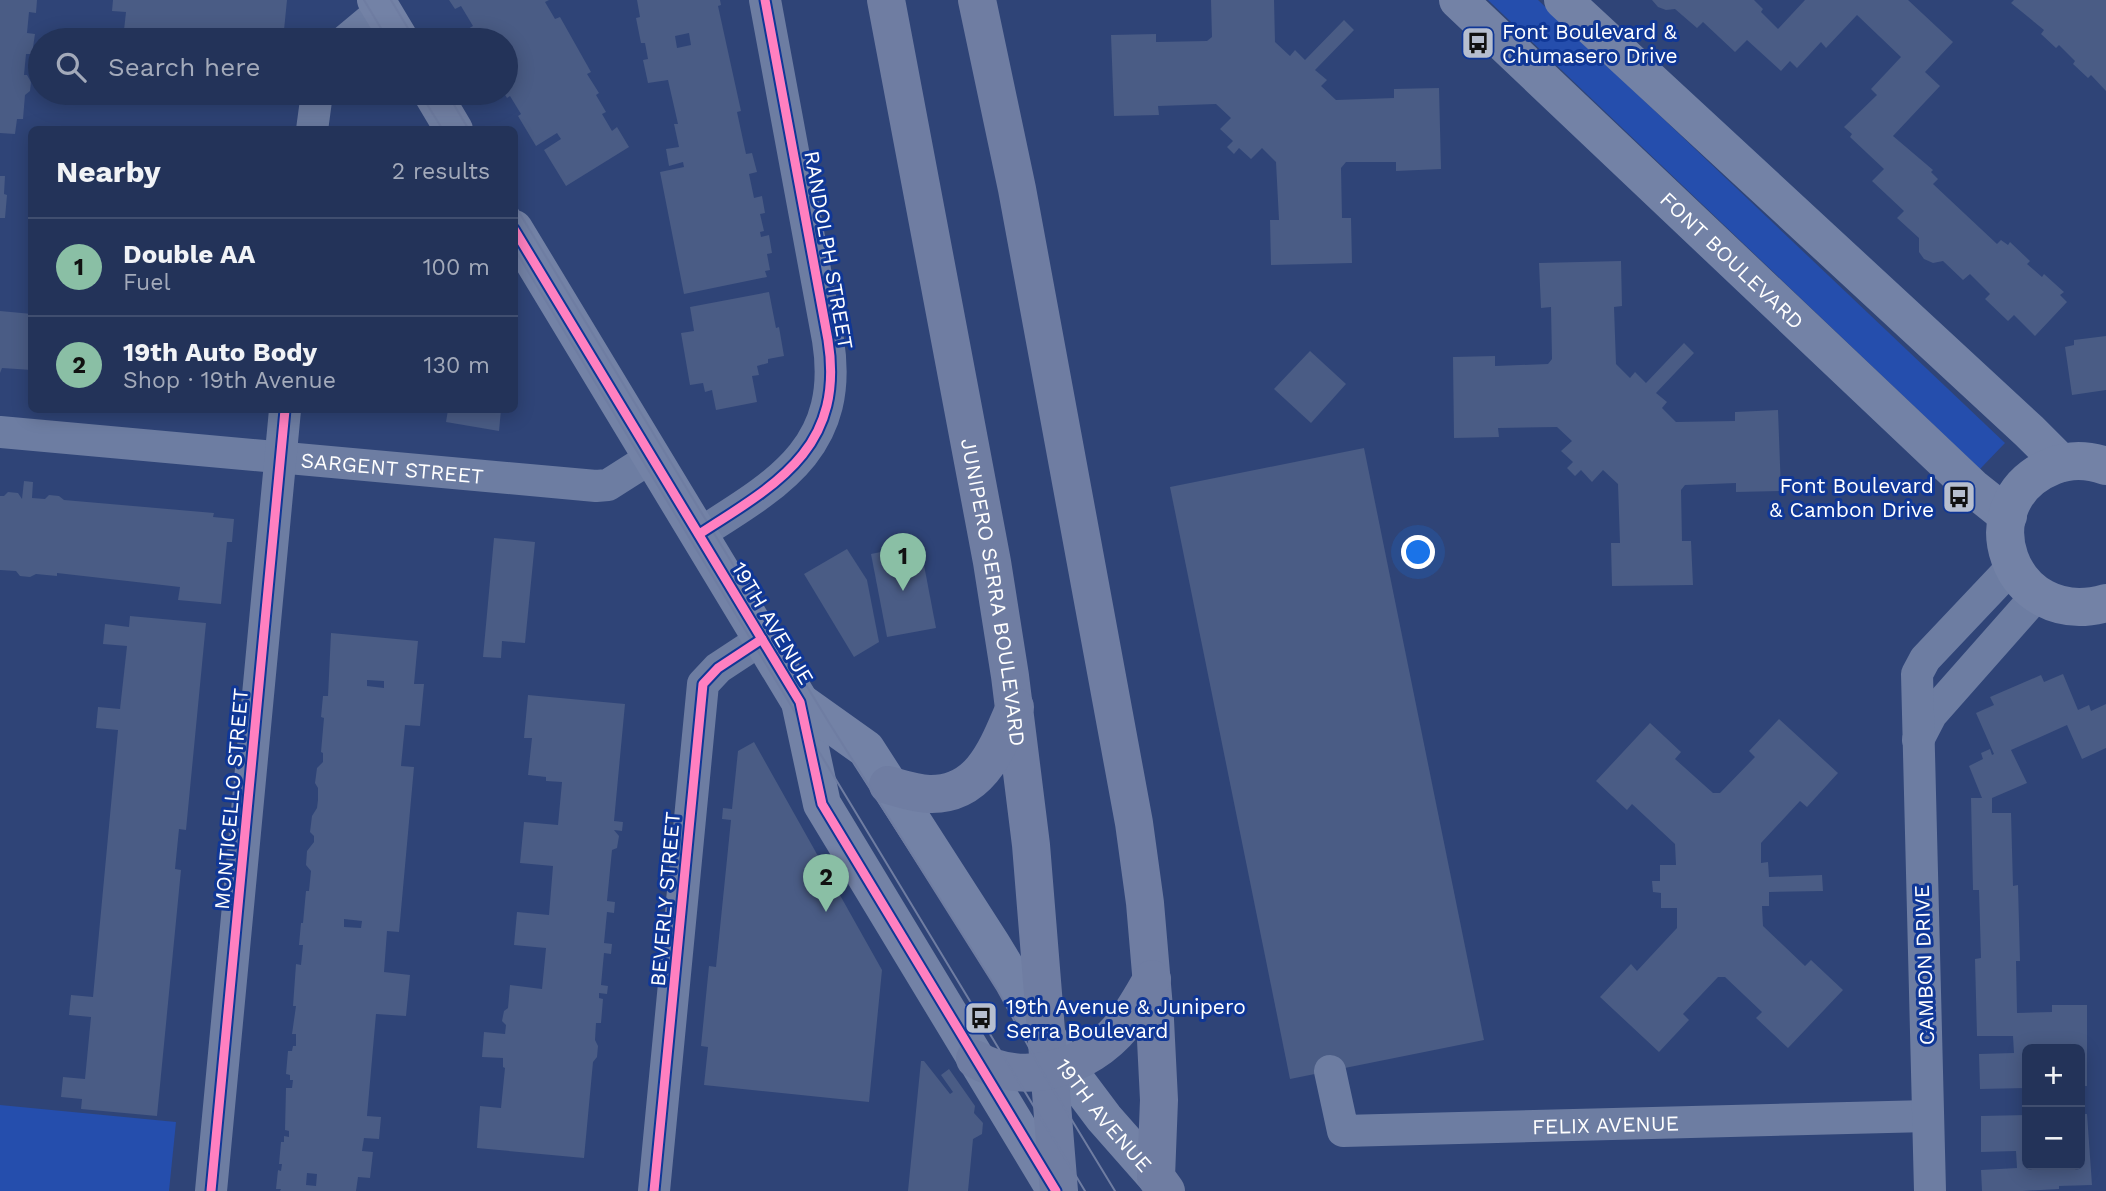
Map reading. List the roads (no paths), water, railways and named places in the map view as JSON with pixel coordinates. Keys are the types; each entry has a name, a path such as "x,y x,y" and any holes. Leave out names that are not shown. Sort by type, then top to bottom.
{"highway":[{"name":"JUNIPERO SERRA BOULEVARD","path":"886,0 992,562 1015,707 1053,1057 1058,1191"},
{"path":"977,0 1017,190 1134,823 1152,979 1161,1184"},
{"path":"888,785 933,794 946,793 966,784 985,769 992,759 1015,707"},
{"path":"975,1059 1000,1071 1029,1073 1053,1057 1082,1059 1110,1039 1133,1011 1152,979"}],"street":[{"name":"RANDOLPH STREET","path":"699,534 764,493 792,468 813,440 830,393 831,358 765,0"},
{"name":"FONT BOULEVARD","path":"1458,0 1974,489 2008,516"},
{"path":"1563,0 2061,463"},
{"path":"367,28 386,17"},
{"path":"313,126 315,105"},
{"path":"439,105 452,126"},
{"name":"19TH AVENUE","path":"518,236 800,702 822,804 975,1059 1058,1191"},
{"name":"MONTICELLO STREET","path":"211,1191 285,413"},
{"name":"SARGENT STREET","path":"0,432 601,486 608,485 652,457"},
{"path":"2106,466 2080,461 2061,463 2033,477 2013,501 2005,533 2013,566 2023,583 2037,595 2070,608 2106,604"},
{"name":"CAMBON DRIVE","path":"1930,1191 1917,674 1925,659 2013,566"},
{"path":"1918,740 1931,715 2037,595"},
{"name":"BEVERLY STREET","path":"654,1191 703,684 718,668 762,639"},
{"name":"19TH AVENUE","path":"800,702 866,748 992,945 1053,1057 1161,1184"},
{"name":"FELIX AVENUE","path":"1330,1072 1343,1132 1928,1116"}],"tram line":[{"path":"364,0 381,28"},
{"path":"391,0 408,28"},
{"path":"427,105 441,126"},
{"path":"454,105 467,126"},
{"path":"518,211 828,721 998,991 1042,1071 1115,1191"},
{"path":"518,255 1085,1191"}],"place":[{"name":"Font Boulevard & Chumasero Drive","path":"1478,43"},
{"name":"Font Boulevard & Cambon Drive","path":"1959,497"},
{"name":"Double AA","path":"903,591"},
{"name":"19th Auto Body","path":"826,912"},
{"name":"19th Avenue & Junipero Serra Boulevard","path":"981,1018"}]}
